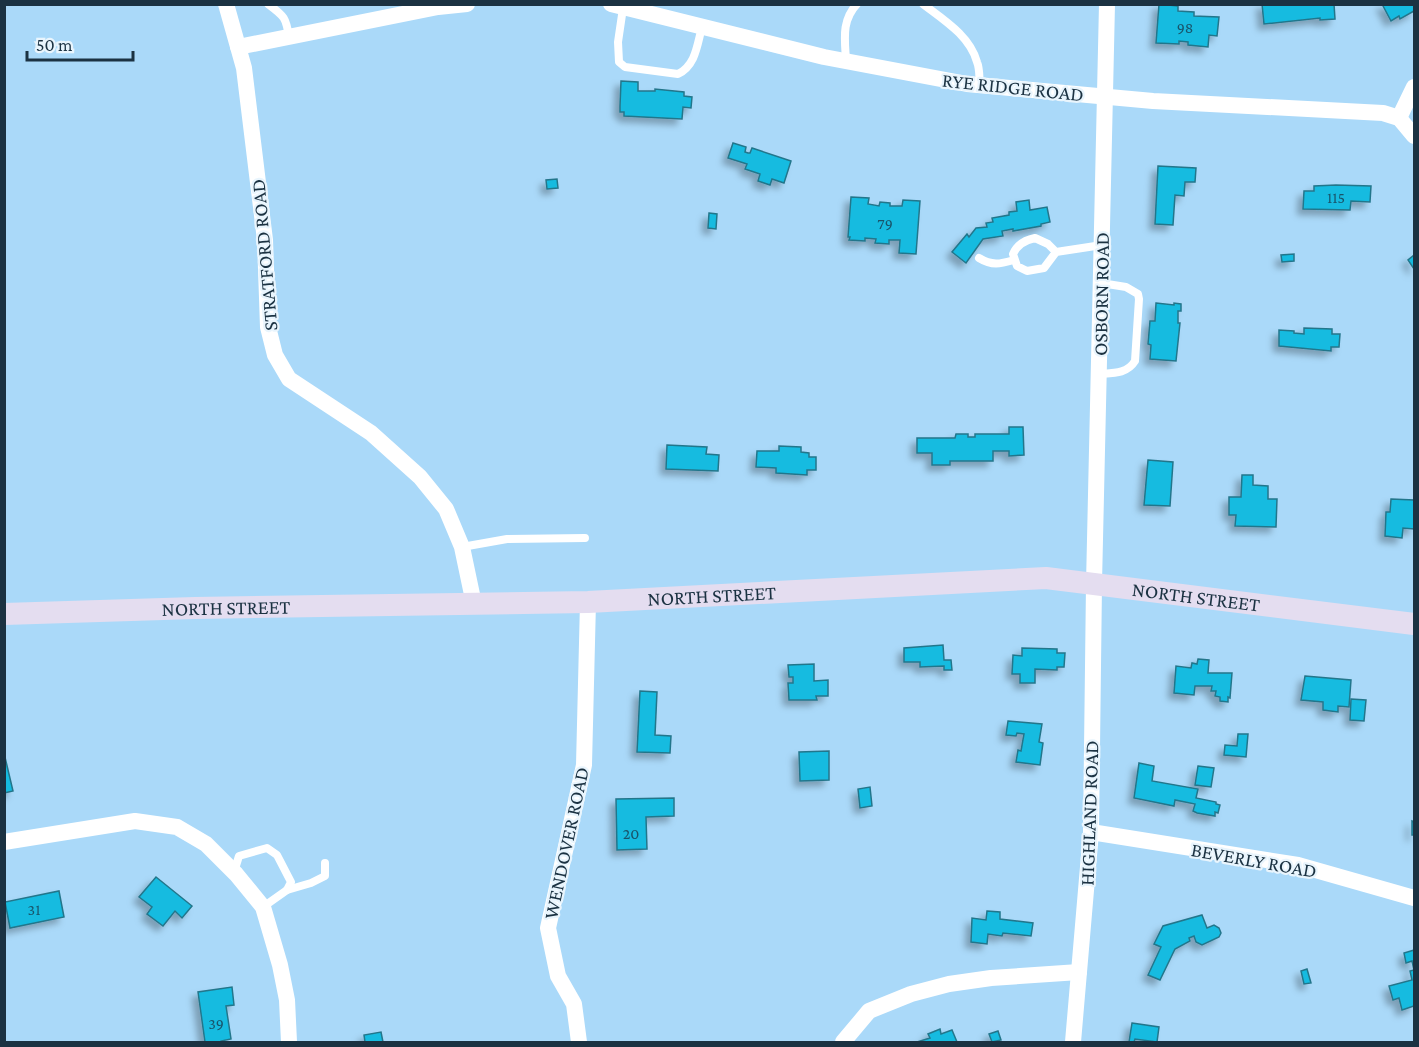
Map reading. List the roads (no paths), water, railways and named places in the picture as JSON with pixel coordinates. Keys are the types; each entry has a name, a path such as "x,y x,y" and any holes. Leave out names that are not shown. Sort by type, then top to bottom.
{"main road":[{"name":"NORTH STREET","path":"4,614 195,608 588,602 1046,578 1414,624"}],"street":[{"name":"STRATFORD ROAD","path":"226,4 244,68 265,240 268,327 274,355 289,379 371,433 420,477 446,509 462,547 474,604"},
{"path":"238,47 438,7 467,4"},
{"name":"OSBORN ROAD","path":"1094,584 1107,4"},
{"name":"RYE RIDGE ROAD","path":"617,6 846,61 980,85 1106,97 1383,113 1399,118"},
{"path":"1414,87 1399,118 1414,136"},
{"name":"HIGHLAND ROAD","path":"1073,1042 1091,832 1094,584"},
{"name":"WENDOVER ROAD","path":"579,1042 574,1004 558,976 548,928 584,765 588,602"},
{"path":"4,842 135,821 177,827 206,844 234,872 263,907 280,965 287,1000 289,1042"},
{"name":"BEVERLY ROAD","path":"1091,832 1298,865 1414,898"},
{"path":"843,1042 869,1011 911,994 949,984 991,978 1079,972"}],"lane":[{"path":"268,4 284,16 290,37"},
{"path":"846,61 844,28 847,18 857,4"},
{"path":"923,4 934,9 957,30 971,47 978,63 980,85"},
{"path":"617,6 619,63 625,68 678,74 692,63 702,27"},
{"path":"1056,252 1051,262 1044,268 1027,272 1017,266 1013,254 1016,248 1035,238 1056,252 1102,244"},
{"path":"979,258 988,264 1002,264 1014,260"},
{"path":"1099,374 1121,373 1135,361 1139,299 1138,294 1126,287 1101,283"},
{"path":"462,547 507,539 585,538"},
{"path":"234,872 239,856 267,848 277,855 291,882 287,890"},
{"path":"263,907 287,890 311,884 325,876 325,863"}]}
